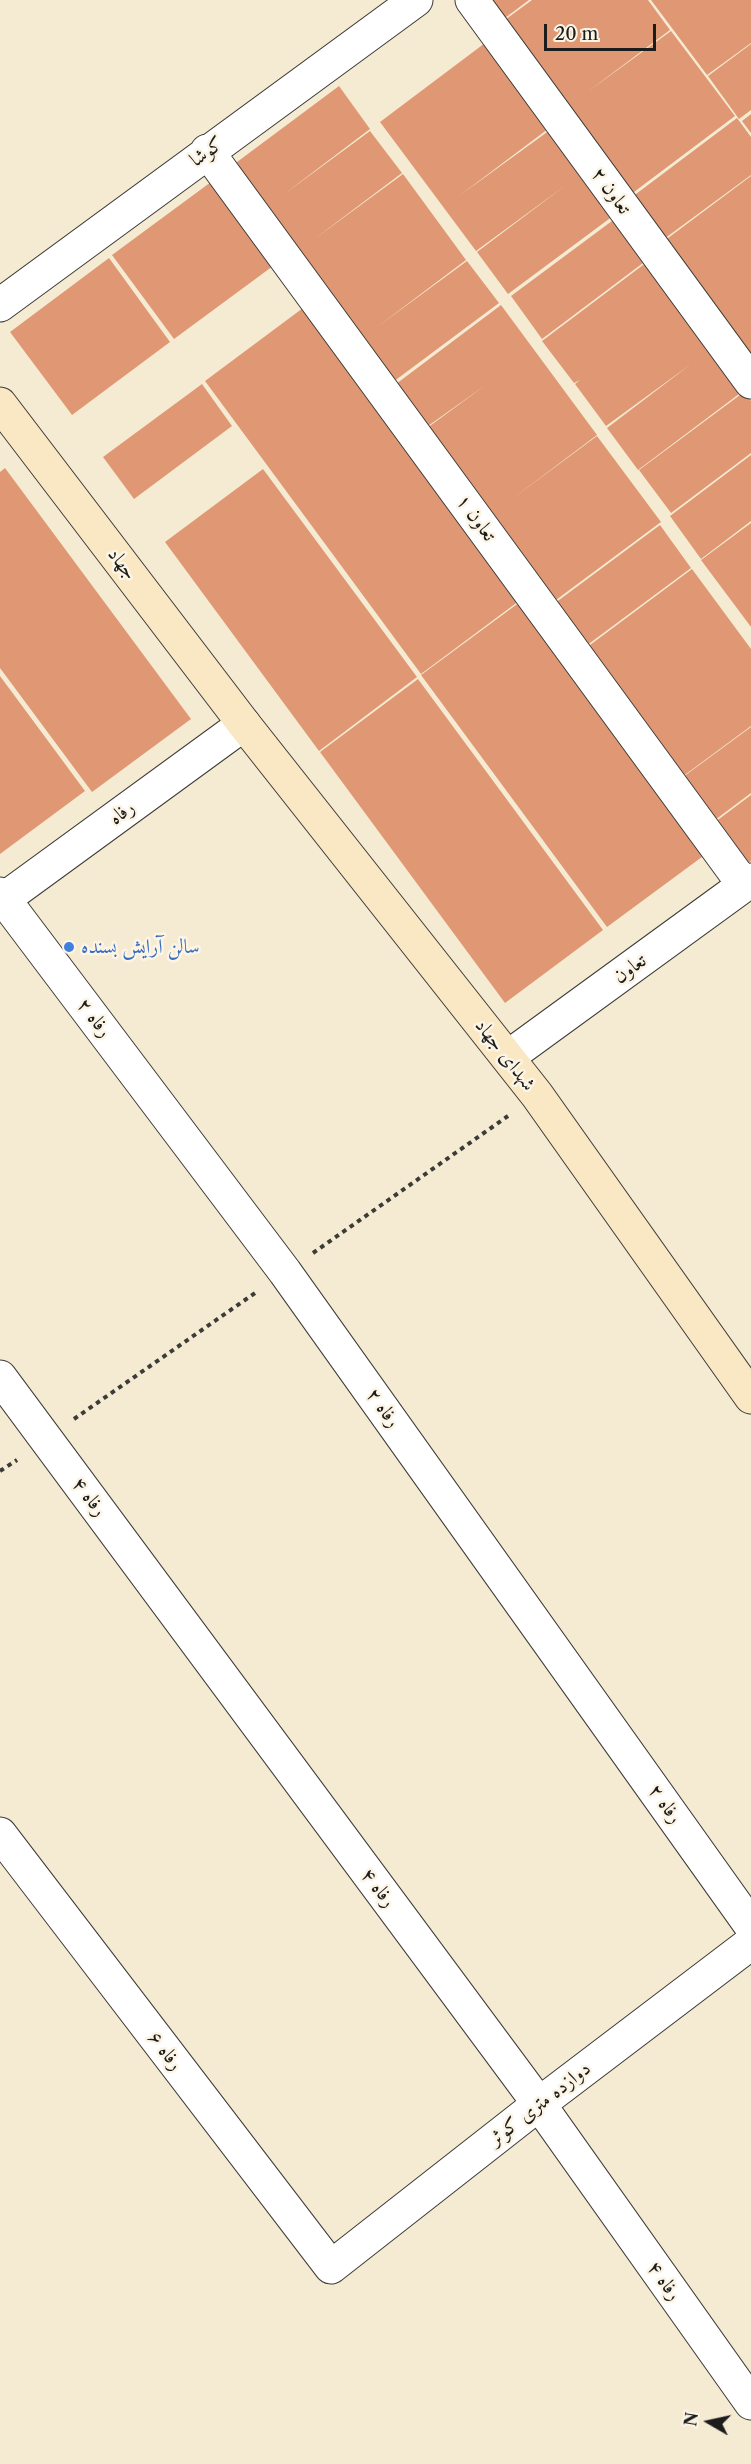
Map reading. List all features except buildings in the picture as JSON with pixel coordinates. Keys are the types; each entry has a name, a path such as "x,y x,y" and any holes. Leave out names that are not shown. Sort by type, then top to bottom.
{"street":[{"name":"کوشا","path":"0,305 416,0"},
{"name":"تعاون ۲","path":"472,0 751,382"},
{"name":"تعاون ۱","path":"207,152 747,882"},
{"name":"جهاد","path":"0,404 244,724"},
{"name":"رفاه","path":"1,898 244,724"},
{"name":"شهدای جهاد","path":"244,724 508,1057 751,1397"},
{"name":"تعاون","path":"508,1057 747,882"},
{"name":"رفاه ۲","path":"1,898 285,1272 751,1926"},
{"name":"رفاه ۴","path":"0,1377 539,2104 751,2403"},
{"name":"رفاه ۶","path":"0,1834 330,2267"},
{"name":"دوازده متری کوثر","path":"330,2267 751,1943"}],"place":[{"name":"سالن آرایش بسنده","path":"69,947"}]}
